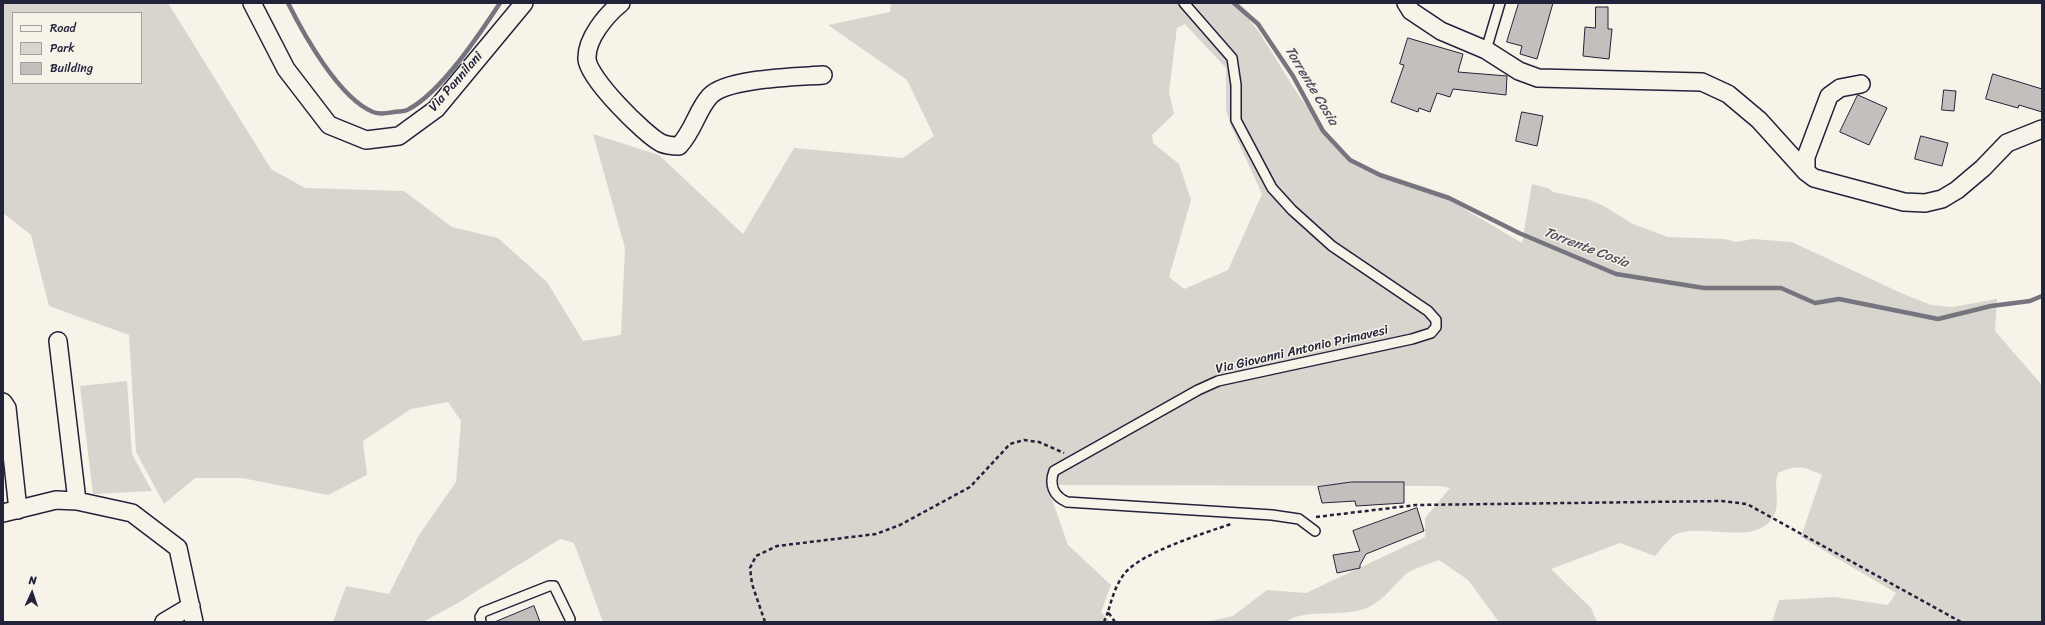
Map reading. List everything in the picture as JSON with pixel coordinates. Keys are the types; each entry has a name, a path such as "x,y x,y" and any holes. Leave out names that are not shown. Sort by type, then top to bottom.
{"street":[{"name":"Via Pannilani","path":"252,3 286,69 329,125 366,140 399,136 436,109 524,3"},
{"path":"621,3 609,13 588,47 587,60 591,72 603,90 652,136 672,146 679,146 688,137 710,95 724,86 764,79 823,74"},
{"path":"1406,3 1411,11 1441,31 1486,50 1519,71 1538,78 1702,82 1728,94 1759,120 1806,172 1814,178 1904,202 1925,203 1942,199 1957,190 1983,168 2006,143 2042,129"},
{"path":"1806,172 1806,157 1830,96 1840,88 1861,84"},
{"path":"58,341 78,501"},
{"path":"3,402 7,408 11,511 56,500 78,501 132,513 178,548 193,614 164,622"}],"lane":[{"name":"Via Giovanni Antonio Primavesi","path":"1184,3 1232,58 1236,85 1236,120 1272,188 1292,210 1332,246 1428,311 1436,320 1436,327 1431,333 1412,339 1218,381 1198,390 1054,471 1051,480 1053,490 1060,499 1066,502 1245,513 1299,519"},
{"path":"1486,50 1500,3"},
{"path":"1299,519 1315,531"},
{"path":"481,622 480,617 483,612 549,586 554,586 558,591 570,619"}],"path":[{"path":"765,622 752,584 750,568 756,556 777,546 876,534 900,525 970,487 1010,444 1024,440 1039,442 1076,458"},
{"path":"1299,519 1416,505 1722,501 1747,504 1961,622"},
{"path":"1104,622 1114,589 1126,572 1141,561 1204,533 1237,523 1245,513"},
{"path":"1108,612 1115,622"}],"green space":[{"path":"3,3 168,3 271,169 305,188 404,191 452,227 498,238 547,282 583,341 621,335 625,248 593,134 659,155 743,234 794,148 903,158 934,136 907,80 828,25 890,12 891,3 1236,3 1259,32 1299,96 1344,153 1361,168 1388,179 1446,198 1522,243 1532,184 1548,188 1553,192 1587,199 1602,205 1633,224 1668,237 1725,239 1736,242 1753,239 1792,242 1901,293 1931,305 1952,307 1997,299 1995,331 2042,385 2042,622 1772,622 1779,600 1835,597 1888,605 1896,593 1801,537 1822,475 1805,468 1795,468 1778,473 1776,483 1777,503 1775,513 1768,524 1757,530 1744,532 1688,531 1676,534 1655,556 1620,543 1551,569 1591,608 1597,622 1499,622 1468,580 1439,560 1408,573 1379,601 1369,607 1359,610 1305,615 1285,622 1207,622 1233,616 1267,590 1306,593 1425,537 1425,518 1450,488 1439,486 1047,485 1068,545 1111,585 1101,612 1110,622 603,622 574,543 560,539 456,604 423,622 333,622 346,586 389,594 419,535 456,482 461,421 448,402 411,409 363,441 367,475 328,495 242,478 195,478 164,504 136,452 129,335 49,306 31,235 3,213","holes":["1185,24 1226,68 1226,109 1230,124 1262,194 1228,270 1184,289 1169,277 1191,200 1179,164 1153,143 1152,135 1174,114 1169,92 1177,28"]},
{"path":"127,381 132,454 152,491 93,494 80,386"}],"building":[{"path":"1519,3 1553,3 1537,59 1520,54 1522,46 1507,42"},
{"path":"1596,7 1608,7 1608,29 1612,29 1609,59 1583,56 1585,27 1595,28"},
{"path":"1408,38 1463,54 1458,72 1507,76 1506,95 1453,89 1450,97 1437,93 1430,112 1419,108 1418,112 1391,102 1404,65 1400,64"},
{"path":"1993,74 2042,89 2042,112 2019,105 2018,108 1986,99"},
{"path":"1944,90 1956,91 1954,111 1942,110"},
{"path":"1858,95 1887,108 1869,145 1840,132"},
{"path":"1522,112 1543,116 1537,146 1516,141"},
{"path":"1921,136 1948,143 1942,166 1915,159"},
{"path":"1352,482 1404,482 1404,503 1356,506 1355,501 1322,503 1318,487"},
{"path":"1417,508 1424,531 1366,554 1360,568 1337,573 1333,555 1360,551 1353,531"},
{"path":"534,606 540,622 495,622"}],"waterway":[{"name":"Torrente Cosia","path":"288,3 303,32 335,80 360,105 373,112 381,114 404,111 422,101 447,76 471,46 500,3"},
{"name":"Torrente Cosia","path":"1234,3 1258,24 1293,76 1323,131 1350,160 1380,175 1449,198 1519,233 1616,274 1704,288 1781,288 1815,303 1839,299 1938,319 1991,306 2030,301 2042,296"}]}
